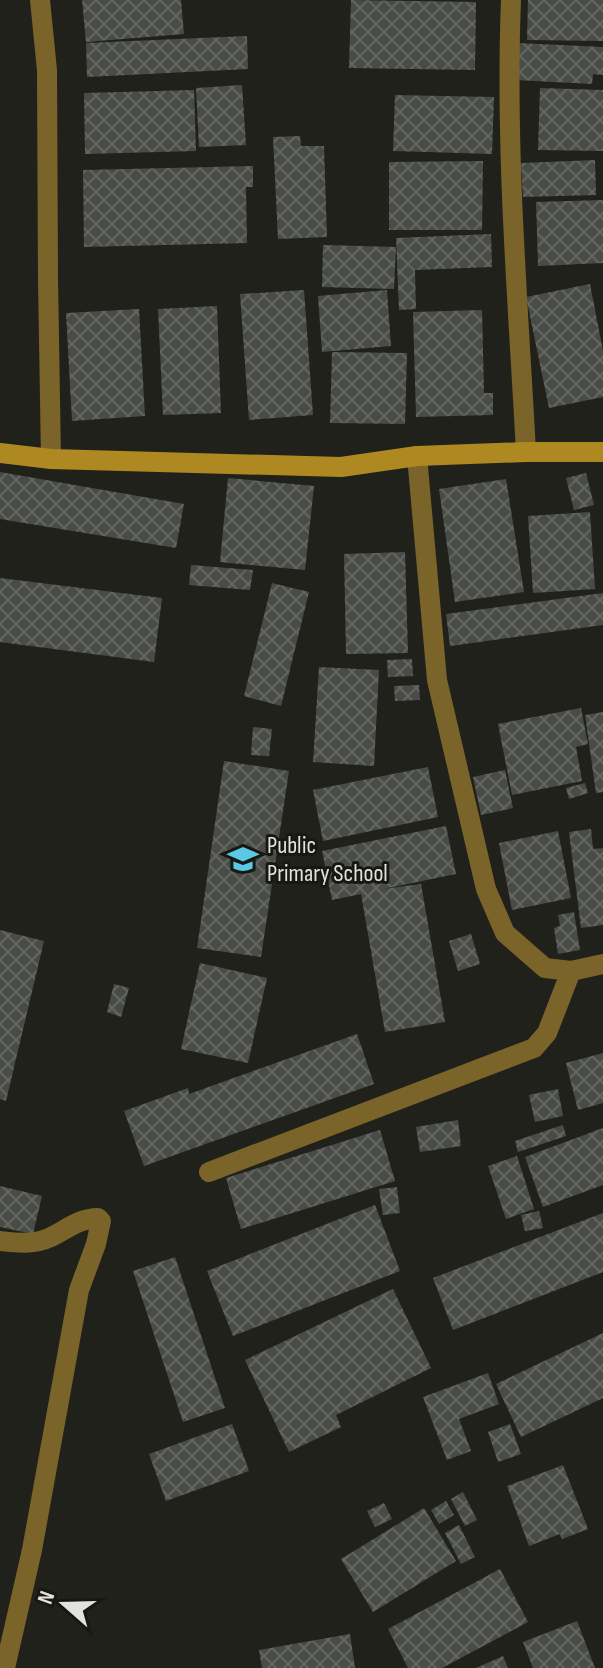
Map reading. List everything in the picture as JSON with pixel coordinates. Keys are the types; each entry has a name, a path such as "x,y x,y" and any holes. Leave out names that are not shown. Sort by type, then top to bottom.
{"street":[{"path":"40,0 47,70 51,459"},
{"path":"511,0 508,71 526,452"},
{"path":"0,453 51,459 341,467 417,456 603,452"},
{"path":"417,456 437,680 486,889 505,933 545,968 571,971 603,964"},
{"path":"209,1172 534,1048 547,1033 571,971"},
{"path":"0,1241 29,1244 49,1238 89,1218 101,1221 79,1290 32,1550 5,1668"}],"building":[{"path":"82,0 181,0 184,34 86,42"},
{"path":"351,0 476,2 475,70 349,68"},
{"path":"528,0 603,0 603,41 527,40"},
{"path":"247,36 248,69 87,77 86,43"},
{"path":"518,43 603,47 603,75 593,74 592,84 516,80"},
{"path":"242,85 246,145 199,147 196,88"},
{"path":"540,88 603,90 603,151 538,150"},
{"path":"194,90 196,151 85,154 84,93"},
{"path":"395,95 494,97 492,154 393,151"},
{"path":"300,136 301,146 324,146 327,237 278,239 273,137"},
{"path":"595,160 596,195 523,197 521,163"},
{"path":"483,161 482,230 389,230 389,162"},
{"path":"253,166 253,187 246,187 247,243 84,247 83,170"},
{"path":"603,200 603,263 538,266 536,202"},
{"path":"491,234 492,267 415,270 416,309 399,310 396,238"},
{"path":"323,245 396,247 394,289 322,287"},
{"path":"590,284 603,351 603,397 549,408 526,297"},
{"path":"304,290 313,415 249,420 240,294"},
{"path":"387,290 391,346 322,352 318,296"},
{"path":"217,306 221,413 163,415 158,309"},
{"path":"139,309 145,416 72,421 66,313"},
{"path":"482,310 484,393 493,393 493,415 416,417 413,312"},
{"path":"332,352 407,353 405,424 330,423"},
{"path":"0,472 184,504 176,548 0,519"},
{"path":"586,473 594,505 574,510 566,478"},
{"path":"228,478 314,486 305,570 220,562"},
{"path":"506,479 524,592 455,602 439,489"},
{"path":"590,512 595,589 533,593 528,516"},
{"path":"405,552 408,653 346,654 344,554"},
{"path":"191,565 253,570 250,590 189,585"},
{"path":"0,578 162,598 154,662 0,642"},
{"path":"272,583 309,592 281,706 244,696"},
{"path":"603,593 603,625 450,646 446,614"},
{"path":"412,659 413,676 388,677 387,660"},
{"path":"319,667 379,670 374,766 313,762"},
{"path":"419,685 420,700 395,701 394,686"},
{"path":"581,708 588,744 576,747 582,781 512,795 498,724"},
{"path":"603,712 603,792 596,793 585,715"},
{"path":"253,727 272,729 269,756 251,755"},
{"name":"Public Primary School","path":"224,761 289,771 261,957 197,948"},
{"path":"428,767 438,817 323,841 313,790"},
{"path":"505,770 513,808 481,815 473,777"},
{"path":"585,783 588,793 569,799 566,788"},
{"path":"446,826 456,874 383,889 421,884 445,1022 385,1032 361,894 332,900 322,851"},
{"path":"591,829 593,849 603,848 603,925 581,928 569,832"},
{"path":"558,831 571,898 512,910 499,843"},
{"path":"574,912 580,950 558,954 554,928 560,926 558,915"},
{"path":"0,930 44,941 6,1101 0,1099"},
{"path":"471,934 480,964 458,971 449,941"},
{"path":"200,963 267,978 248,1063 181,1049"},
{"path":"114,984 129,988 121,1017 107,1012"},
{"path":"357,1034 374,1084 144,1166 124,1111 188,1088 189,1094"},
{"path":"603,1053 603,1103 578,1110 566,1063"},
{"path":"558,1089 563,1116 535,1122 529,1095"},
{"path":"458,1120 461,1146 420,1152 416,1127"},
{"path":"563,1125 566,1136 518,1152 515,1141"},
{"path":"603,1128 603,1185 543,1207 525,1157"},
{"path":"380,1130 395,1181 241,1229 226,1178"},
{"path":"517,1156 534,1209 506,1219 488,1166"},
{"path":"0,1186 42,1196 33,1234 0,1227"},
{"path":"397,1187 400,1213 383,1215 379,1189"},
{"path":"375,1205 400,1271 233,1336 207,1271"},
{"path":"539,1211 543,1228 525,1231 521,1215"},
{"path":"603,1213 603,1272 453,1330 433,1278"},
{"path":"175,1257 225,1408 183,1422 133,1271"},
{"path":"393,1289 431,1368 336,1415 341,1427 289,1452 245,1360"},
{"path":"603,1333 603,1398 521,1437 496,1384"},
{"path":"488,1373 499,1404 459,1419 471,1451 447,1460 423,1397"},
{"path":"232,1424 249,1471 166,1501 149,1454"},
{"path":"510,1424 521,1454 498,1462 488,1432"},
{"path":"563,1465 588,1529 562,1539 560,1534 529,1546 507,1486"},
{"path":"463,1492 477,1520 465,1526 451,1499"},
{"path":"446,1501 454,1515 439,1524 431,1510"},
{"path":"384,1503 392,1519 375,1527 367,1511"},
{"path":"424,1508 456,1561 373,1612 341,1559"},
{"path":"459,1525 475,1557 461,1564 445,1533"},
{"path":"500,1569 528,1622 442,1668 408,1668 388,1629"},
{"path":"577,1621 595,1668 533,1668 523,1642"},
{"path":"350,1634 355,1668 262,1668 259,1650"},
{"path":"503,1656 508,1668 476,1668"}],"place":[{"name":"Public Primary School","path":"243,859"}]}
